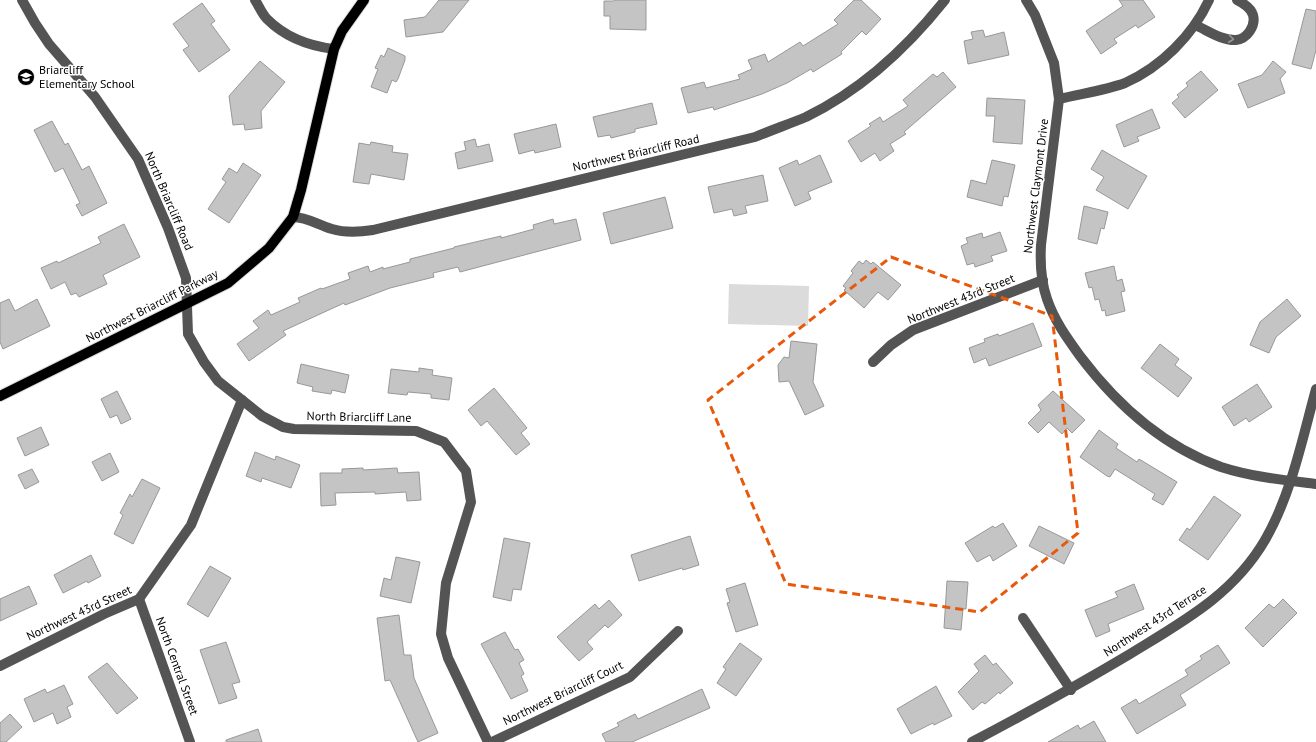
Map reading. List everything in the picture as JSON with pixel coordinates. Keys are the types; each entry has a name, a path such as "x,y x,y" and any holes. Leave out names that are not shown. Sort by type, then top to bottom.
{"main road":[{"name":"Northwest Briarcliff Parkway","path":"0,396 228,283 269,248 293,217 301,190 334,48 342,31 364,0"}],"street":[{"name":"North Briarcliff Road","path":"22,0 49,44 95,97 138,159 168,228 186,278 188,289 187,304"},
{"path":"255,0 266,18 300,41 321,47 334,48"},
{"name":"Northwest Briarcliff Road","path":"293,217 304,217 313,222 342,231 373,230 755,137 806,116 835,101 864,81 897,55 945,0"},
{"name":"Northwest Claymont Drive","path":"1026,0 1035,15 1054,63 1059,99 1041,245 1043,280 1046,298 1063,332 1099,381 1119,403 1172,444 1220,466 1248,475 1316,484"},
{"path":"1059,99 1124,83 1152,67 1174,49 1195,25 1209,0"},
{"path":"1195,25 1226,38 1234,40 1242,38 1250,31 1253,24 1253,14 1246,6 1237,0"},
{"name":"Northwest 43rd Street","path":"874,362 891,345 914,330 1043,280"},
{"name":"North Briarcliff Lane","path":"187,304 188,334 218,381 262,416 283,427 294,429 416,430 444,442 466,471 471,502 446,583 441,634 448,658 488,742"},
{"name":"Northwest 43rd Terrace","path":"972,742 1071,690 1198,612 1222,593 1250,562 1264,542 1290,481 1316,389"},
{"name":"Northwest 43rd Street","path":"0,666 104,614 139,599 191,525 242,400"},
{"name":"North Central Street","path":"139,599 190,742"},
{"path":"1023,618 1071,690"},
{"name":"Northwest Briarcliff Court","path":"492,742 630,677 678,631"}],"highlighted area":[{"path":"891,257 1052,316 1078,533 980,612 786,584 708,400"}],"shaded area":[{"path":"729,284 809,286 808,326 728,324"}],"building":[{"path":"439,0 469,0 443,32 406,37 404,20 425,17"},
{"path":"646,0 646,30 610,29 610,16 604,16 604,1"},
{"path":"854,0 861,0 881,19 866,35 862,31 841,52 842,54 813,72 811,69 787,83 762,94 714,110 713,107 688,113 681,88 704,82 706,88 740,79 738,75 752,69 748,60 765,54 768,62 800,42 803,46 838,24 834,20"},
{"path":"1119,0 1143,0 1155,17 1138,28 1136,25 1114,39 1117,43 1101,54 1086,31 1123,6"},
{"path":"202,3 215,21 211,24 230,50 199,72 183,50 189,46 173,24"},
{"path":"1306,9 1316,11 1316,50 1311,69 1292,64"},
{"path":"983,30 985,37 1004,32 1009,55 968,64 964,41 973,39 971,32"},
{"path":"388,48 405,56 405,60 398,79 396,82 392,80 387,93 371,87 378,69 375,68 381,55 384,57"},
{"path":"260,61 285,82 261,111 262,128 245,130 244,124 233,125 229,96"},
{"path":"1273,61 1286,72 1280,79 1285,93 1248,108 1238,84 1262,75"},
{"path":"1201,71 1218,90 1185,118 1172,103 1179,97 1177,95 1188,86 1186,83"},
{"path":"943,72 956,87 904,132 906,134 890,144 894,151 880,161 875,153 861,162 848,141 871,126 869,124 880,117 883,122 908,106 903,100 933,74 937,77"},
{"path":"987,98 1025,100 1022,144 993,142 995,116 986,116"},
{"path":"652,103 657,124 635,129 635,132 611,138 610,135 598,137 593,117"},
{"path":"1152,109 1160,128 1137,137 1139,141 1124,147 1116,125"},
{"path":"52,121 65,145 68,143 82,170 89,166 107,203 82,216 76,205 80,203 63,168 55,172 34,130"},
{"path":"556,124 561,147 535,153 534,150 519,154 514,134"},
{"path":"475,139 477,147 489,144 493,161 458,169 455,153 466,150 464,142"},
{"path":"371,142 393,146 392,152 408,154 404,180 371,174 369,184 353,182 359,143 370,145"},
{"path":"1102,150 1147,176 1128,209 1096,190 1104,177 1091,169"},
{"path":"820,155 832,182 808,192 811,199 795,206 779,168 797,160 799,165"},
{"path":"992,160 1015,165 1008,197 1004,196 1002,206 967,197 971,180 986,184"},
{"path":"243,163 261,175 229,223 208,209 226,182 222,179 229,168 237,173"},
{"path":"763,175 768,201 745,206 747,213 734,216 732,209 714,213 708,187"},
{"path":"665,197 673,228 611,244 603,213"},
{"path":"1084,206 1108,212 1104,229 1101,228 1097,244 1078,239"},
{"path":"553,219 554,224 576,219 581,240 460,272 458,267 433,273 434,277 390,288 345,305 344,303 283,331 286,335 249,361 237,344 259,328 253,321 268,310 271,315 300,302 298,298 321,288 322,289 350,279 348,273 368,266 370,272 383,267 383,269 410,262 410,259 454,247 501,236 501,238 534,229 533,225"},
{"path":"124,224 140,257 103,275 107,284 79,297 76,293 71,295 65,282 51,289 41,268 57,261 58,263 101,243 98,237"},
{"path":"1000,232 1007,251 991,256 993,261 975,267 974,263 967,265 961,246 968,243 966,238 982,233 983,238"},
{"path":"866,260 871,264 873,262 901,285 888,300 878,292 864,308 844,290 846,288 843,286 853,273 851,271 859,261 863,264"},
{"path":"1114,266 1117,281 1122,279 1125,291 1121,292 1125,311 1106,316 1105,310 1102,311 1099,299 1095,300 1092,287 1089,288 1085,273"},
{"path":"9,299 15,311 37,299 50,326 3,349 0,342 0,303"},
{"path":"1287,299 1301,316 1276,337 1269,353 1250,345 1260,322"},
{"path":"1033,323 1042,346 989,366 986,358 974,363 969,348 985,342 984,339 998,334 999,336"},
{"path":"791,341 817,344 813,382 824,406 805,415 789,381 779,382 778,365 784,357 789,358"},
{"path":"1160,344 1179,359 1175,365 1192,378 1178,397 1141,368"},
{"path":"301,364 349,375 345,393 332,390 331,394 312,391 313,387 297,383"},
{"path":"419,368 433,370 432,375 452,378 449,400 431,398 431,394 408,392 407,395 388,393 391,369 419,372"},
{"path":"1257,384 1272,407 1249,422 1246,418 1234,426 1222,407"},
{"path":"494,388 527,428 521,433 530,444 516,455 487,421 481,426 468,410"},
{"path":"117,391 131,419 121,424 117,415 110,418 101,399"},
{"path":"1053,391 1085,420 1072,433 1067,428 1062,434 1049,422 1038,433 1028,423 1041,410 1038,405"},
{"path":"41,427 49,445 25,456 17,438"},
{"path":"1099,430 1118,444 1116,448 1137,462 1139,459 1177,482 1163,505 1152,499 1155,494 1115,469 1110,477 1107,476 1080,457"},
{"path":"255,452 275,460 276,456 300,465 291,488 262,478 261,482 246,476"},
{"path":"110,453 119,472 102,481 92,462"},
{"path":"363,468 363,470 397,468 398,473 419,472 421,500 407,501 406,492 375,494 375,492 335,493 336,505 321,506 320,473 342,473 342,469"},
{"path":"32,469 39,482 25,489 18,475"},
{"path":"142,479 160,488 133,544 114,534 123,515 120,513 130,494 132,497"},
{"path":"1214,496 1241,515 1208,560 1179,540 1187,528 1190,530"},
{"path":"1003,523 1017,546 993,561 990,555 977,562 965,543 993,526 995,528"},
{"path":"1039,526 1074,543 1064,564 1029,546"},
{"path":"690,536 699,565 683,570 682,568 639,581 631,555"},
{"path":"504,538 530,543 521,590 513,589 511,601 493,597"},
{"path":"91,555 101,576 63,593 54,575"},
{"path":"396,557 420,562 411,603 380,596 384,578 391,580"},
{"path":"210,566 231,578 208,617 187,604"},
{"path":"947,581 968,582 966,609 963,609 961,630 944,628"},
{"path":"745,583 758,625 736,632 727,603 730,602 726,589"},
{"path":"1134,584 1144,609 1108,624 1110,631 1096,637 1085,610 1118,597 1115,592"},
{"path":"29,586 37,604 0,621 0,599"},
{"path":"1283,599 1297,613 1263,647 1245,628 1269,604 1274,608"},
{"path":"609,600 622,615 608,628 605,625 587,642 593,649 579,661 557,637 595,604 599,609"},
{"path":"399,615 404,655 411,655 414,678 438,733 418,742 390,680 385,681 377,618"},
{"path":"505,632 515,650 518,649 524,660 519,663 524,674 521,676 528,691 511,699 481,644"},
{"path":"226,642 240,682 232,684 237,698 219,704 200,650"},
{"path":"740,643 762,659 736,696 717,683 726,669 723,667"},
{"path":"1218,645 1230,663 1180,695 1186,705 1137,734 1121,708 1136,699 1139,704 1188,675 1185,670 1202,659 1200,656"},
{"path":"985,655 993,665 996,663 1013,683 1000,694 999,692 985,704 982,702 973,710 958,692 979,671 974,664"},
{"path":"107,663 138,698 117,714 88,677"},
{"path":"64,685 73,704 67,707 71,717 57,724 53,713 34,722 24,699 45,689 47,693"},
{"path":"936,686 952,716 934,725 933,723 911,734 897,709"},
{"path":"702,689 710,708 632,742 606,742 602,734 619,726 617,723 635,714 638,719"},
{"path":"10,714 22,727 6,742 0,742 0,723"},
{"path":"1094,721 1106,742 1048,742 1078,725 1080,729"},
{"path":"258,729 262,742 226,742 226,740"}],"place":[{"name":"Briarcliff Elementary School","path":"26,77"}]}
